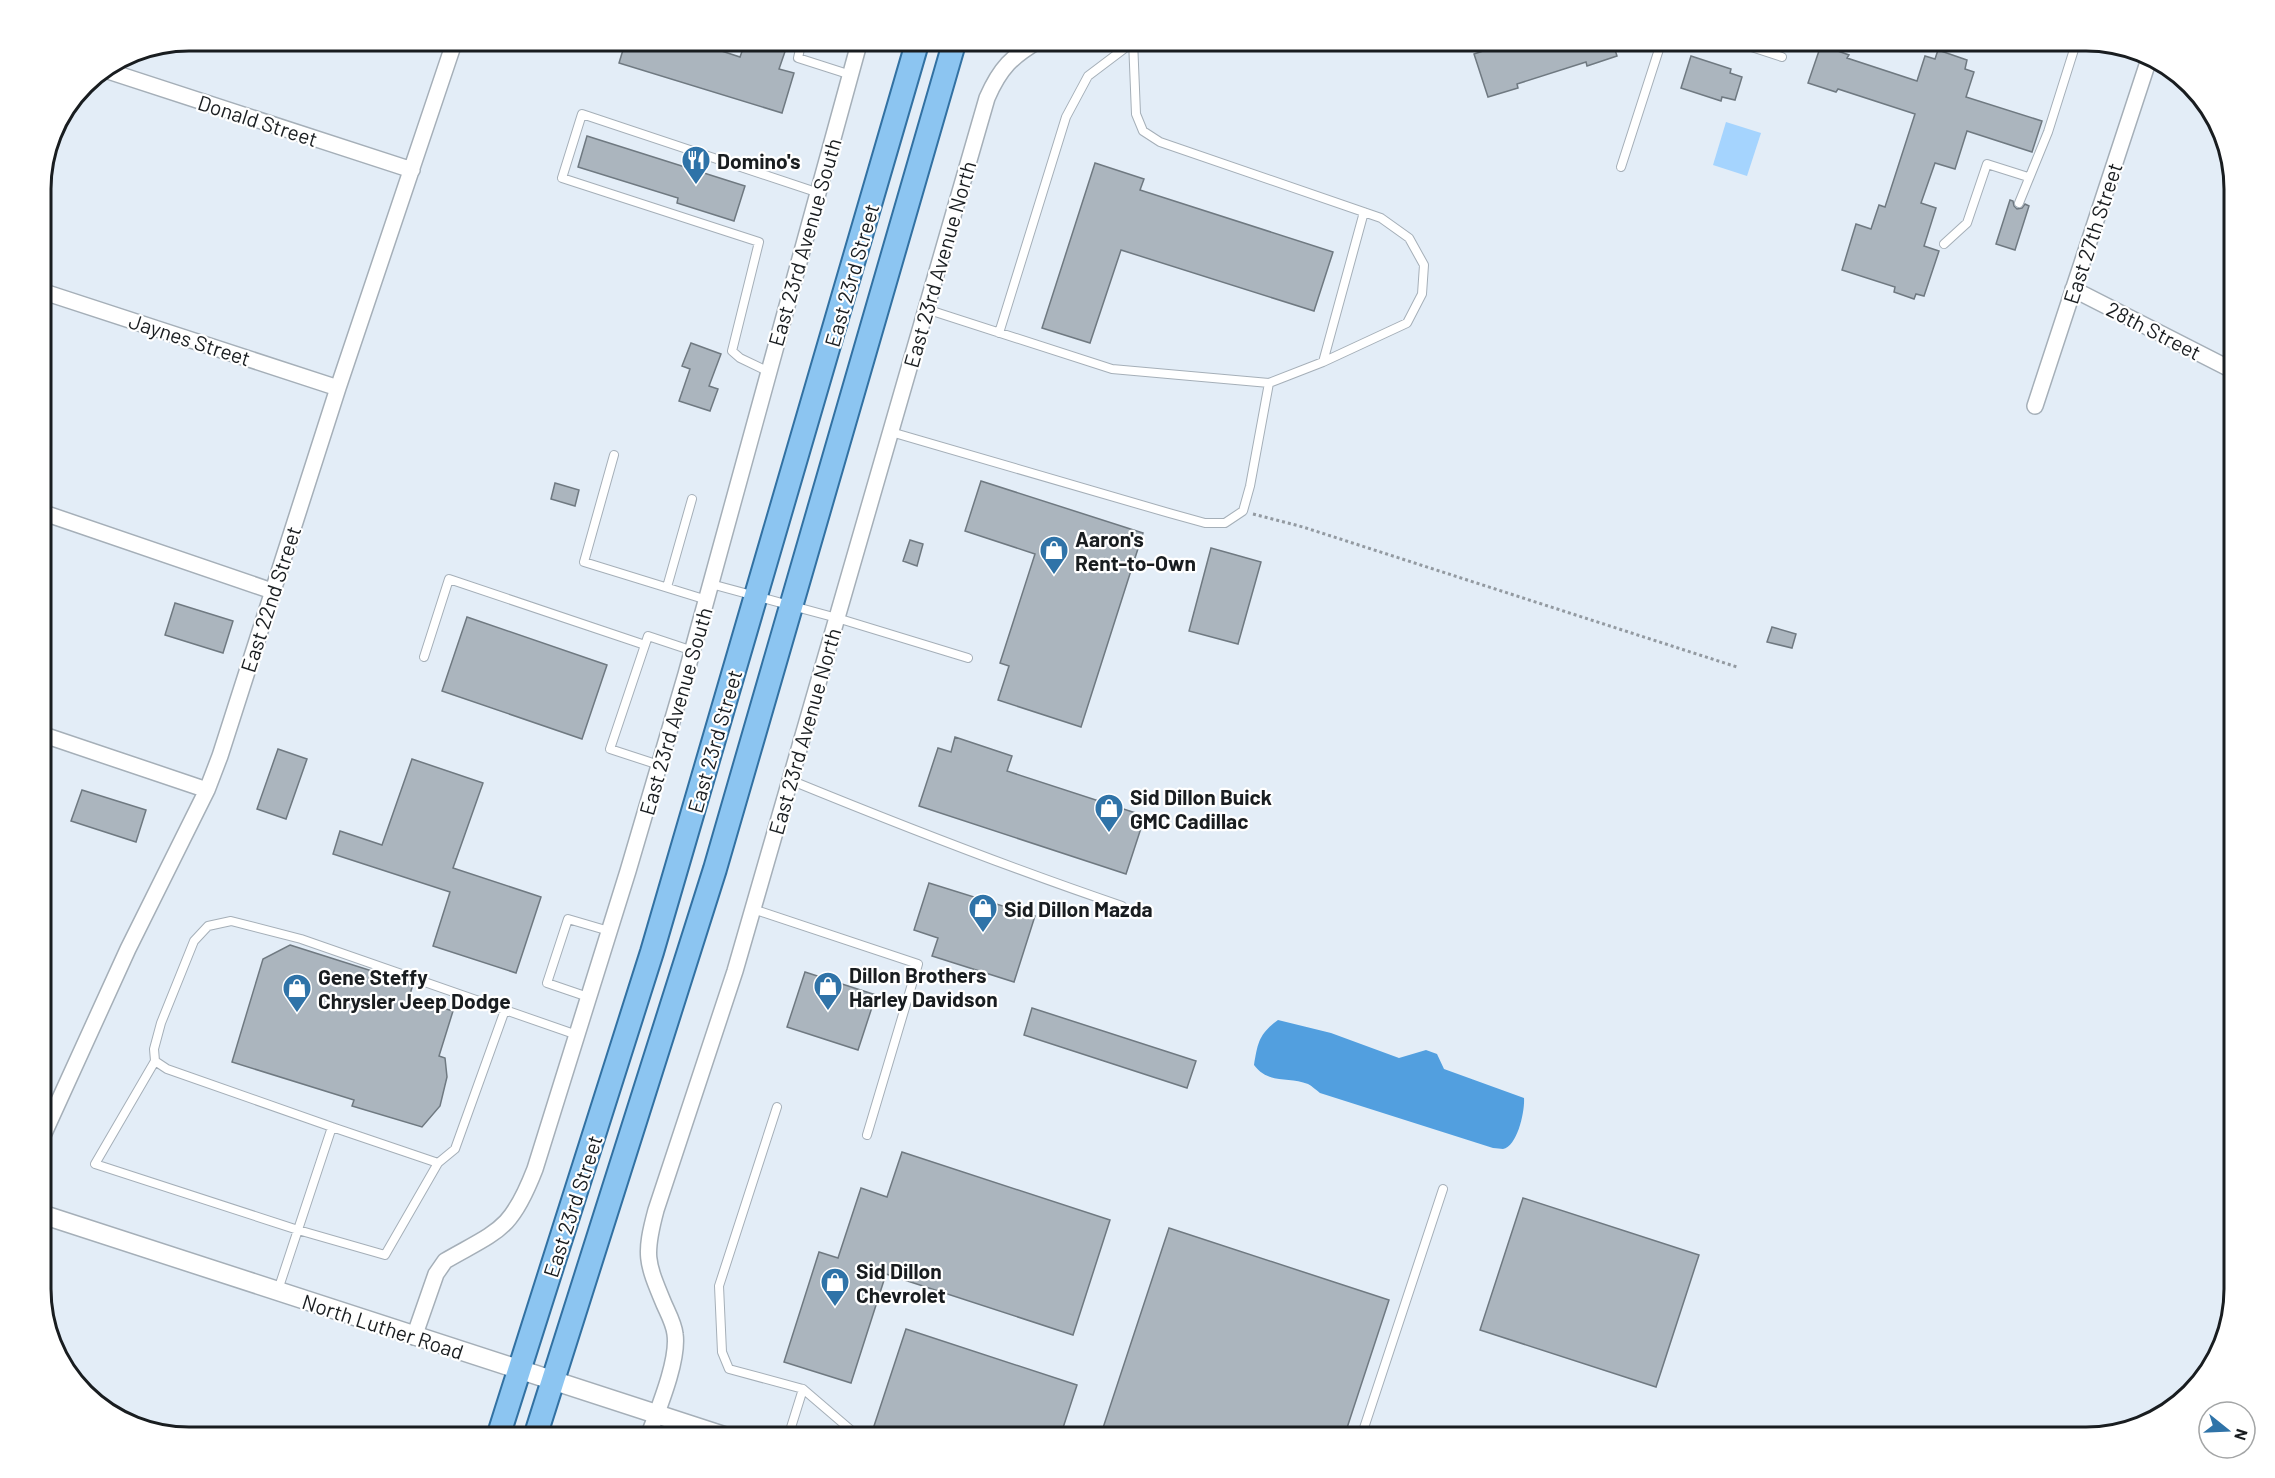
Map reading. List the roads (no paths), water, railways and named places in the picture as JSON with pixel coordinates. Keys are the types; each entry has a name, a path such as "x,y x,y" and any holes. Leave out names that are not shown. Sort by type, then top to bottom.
{"main road":[{"name":"East 23rd Street","path":"501,1427 652,952 915,51"},
{"name":"East 23rd Street","path":"539,1427 677,994 952,51"}],"street":[{"name":"East 22nd Street","path":"51,1118 128,949 207,790 220,756 338,387 451,51"},
{"name":"East 23rd Avenue South","path":"414,1336 440,1267 445,1261 501,1229 517,1209 534,1169 609,931 693,651 763,396 767,371 857,51"},
{"name":"East 23rd Avenue North","path":"652,1427 673,1358 676,1336 649,1266 647,1248 650,1235 753,909 987,98 994,82 1009,60 1023,51"},
{"name":"East 27th Street","path":"2035,406 2147,65"},
{"name":"Donald Street","path":"114,73 412,170"},
{"name":"28th Street","path":"2073,289 2224,365"},
{"name":"Jaynes Street","path":"51,294 338,387"},
{"path":"51,515 272,591"},
{"path":"51,737 207,790"},
{"name":"North Luther Road","path":"51,1217 695,1427"}],"lane":[{"path":"800,51 798,58 851,75"},
{"path":"999,333 1066,117 1088,76 1120,51"},
{"path":"926,309 1112,369 1269,383 1323,362 1407,323 1422,294 1424,265 1409,238 1382,218 1160,142 1143,131 1136,114 1133,51"},
{"path":"1622,167 1659,51"},
{"path":"1764,51 1782,57"},
{"path":"2019,203 2048,132 2074,51"},
{"path":"767,371 740,358 732,351 759,242 562,178 582,114 819,193"},
{"path":"1944,244 1967,223 1987,164 2028,177"},
{"path":"1323,362 1364,212"},
{"path":"891,432 1205,523 1225,523 1243,512 1269,383"},
{"path":"614,455 584,562 667,587 757,597 837,618 968,658"},
{"path":"667,587 692,499"},
{"path":"424,657 449,579 645,645"},
{"path":"659,765 610,749 648,636 693,651"},
{"path":"790,780 993,860 1122,906"},
{"path":"753,909 918,964 867,1135"},
{"path":"588,997 547,983 568,919 609,931"},
{"path":"504,1010 455,1149 438,1163 385,1255 298,1230 95,1164 155,1061 154,1049 160,1023 194,941 208,927 231,921 301,939 576,1035"},
{"path":"155,1061 167,1070 438,1163"},
{"path":"777,1107 719,1286 722,1352 729,1369 803,1389 847,1427"},
{"path":"277,1292 332,1127"},
{"path":"1364,1427 1443,1189"},
{"path":"791,1427 803,1389"}],"place":[{"name":"Domino's","path":"696,186"},
{"name":"Aaron's Rent-to-Own","path":"1054,576"},
{"name":"Sid Dillon Buick GMC Cadillac","path":"1109,834"},
{"name":"Sid Dillon Mazda","path":"983,934"},
{"name":"Dillon Brothers Harley Davidson","path":"828,1012"},
{"name":"Gene Steffy Chrysler Jeep Dodge","path":"297,1014"},
{"name":"Sid Dillon Chevrolet","path":"835,1308"}]}
